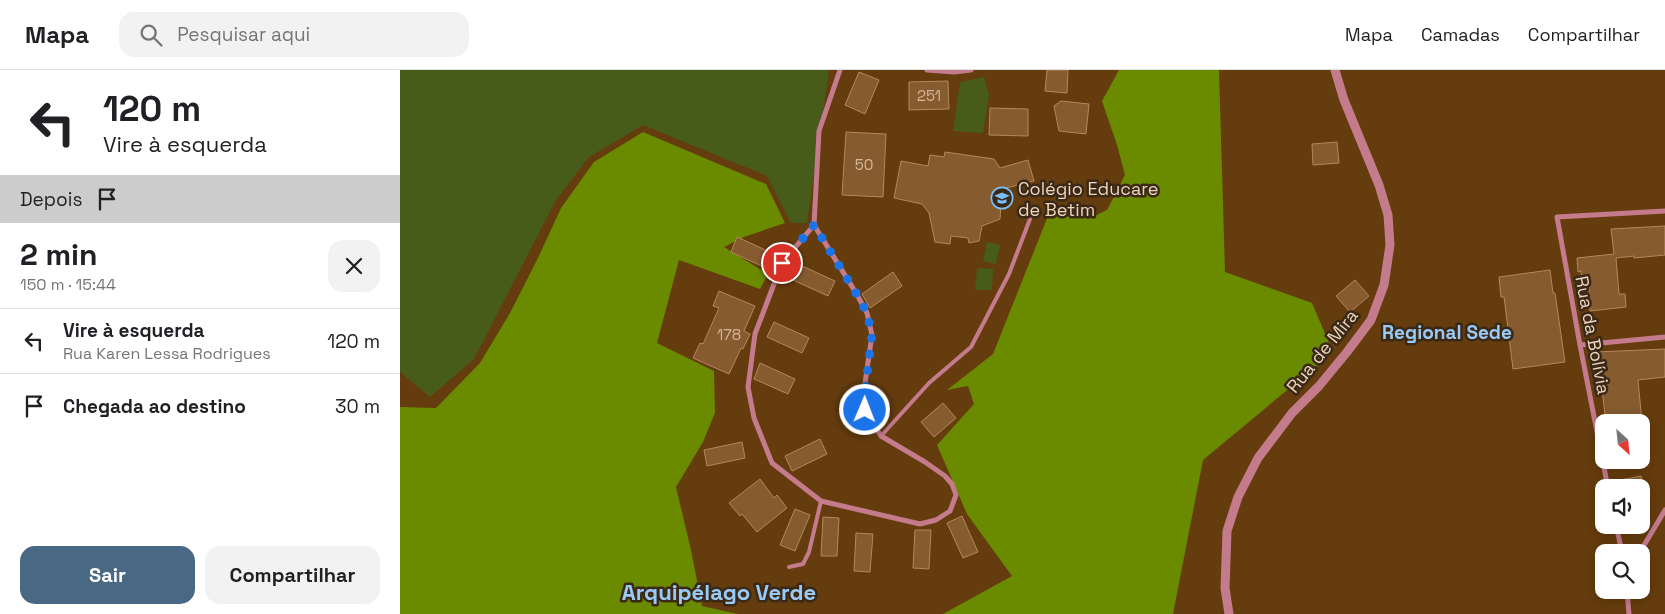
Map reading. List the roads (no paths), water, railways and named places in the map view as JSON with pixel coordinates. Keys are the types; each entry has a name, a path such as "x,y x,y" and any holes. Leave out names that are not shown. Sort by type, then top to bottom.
{"street":[{"path":"814,225 782,263 754,334 748,387 754,418 772,463 821,501 920,524 936,520 950,511 956,495 952,484 945,476 925,462 881,436 865,410 866,383 872,335 867,313 814,225 819,131 840,70"},
{"path":"927,70 954,72 971,70"},
{"name":"Rua de Mira","path":"1229,614 1225,588 1228,531 1238,497 1258,458 1292,413 1342,359 1371,320 1384,285 1390,245 1388,215 1379,184 1344,100 1335,70"},
{"name":"Rua da Bolívia","path":"1606,479 1556,217 1665,210"},
{"path":"1580,345 1665,338"},
{"path":"1645,544 1665,510"},
{"path":"1628,599 1629,614"}],"lane":[{"path":"881,436 929,383 972,347 1009,274 1030,219"},
{"path":"789,566 803,564 809,552 821,501"}],"place":[{"name":"Colégio Educare de Betim","path":"1002,198"}],"district":[{"name":"Regional Sede","path":"1447,332"},
{"name":"Arquipélago Verde","path":"719,592"}]}
